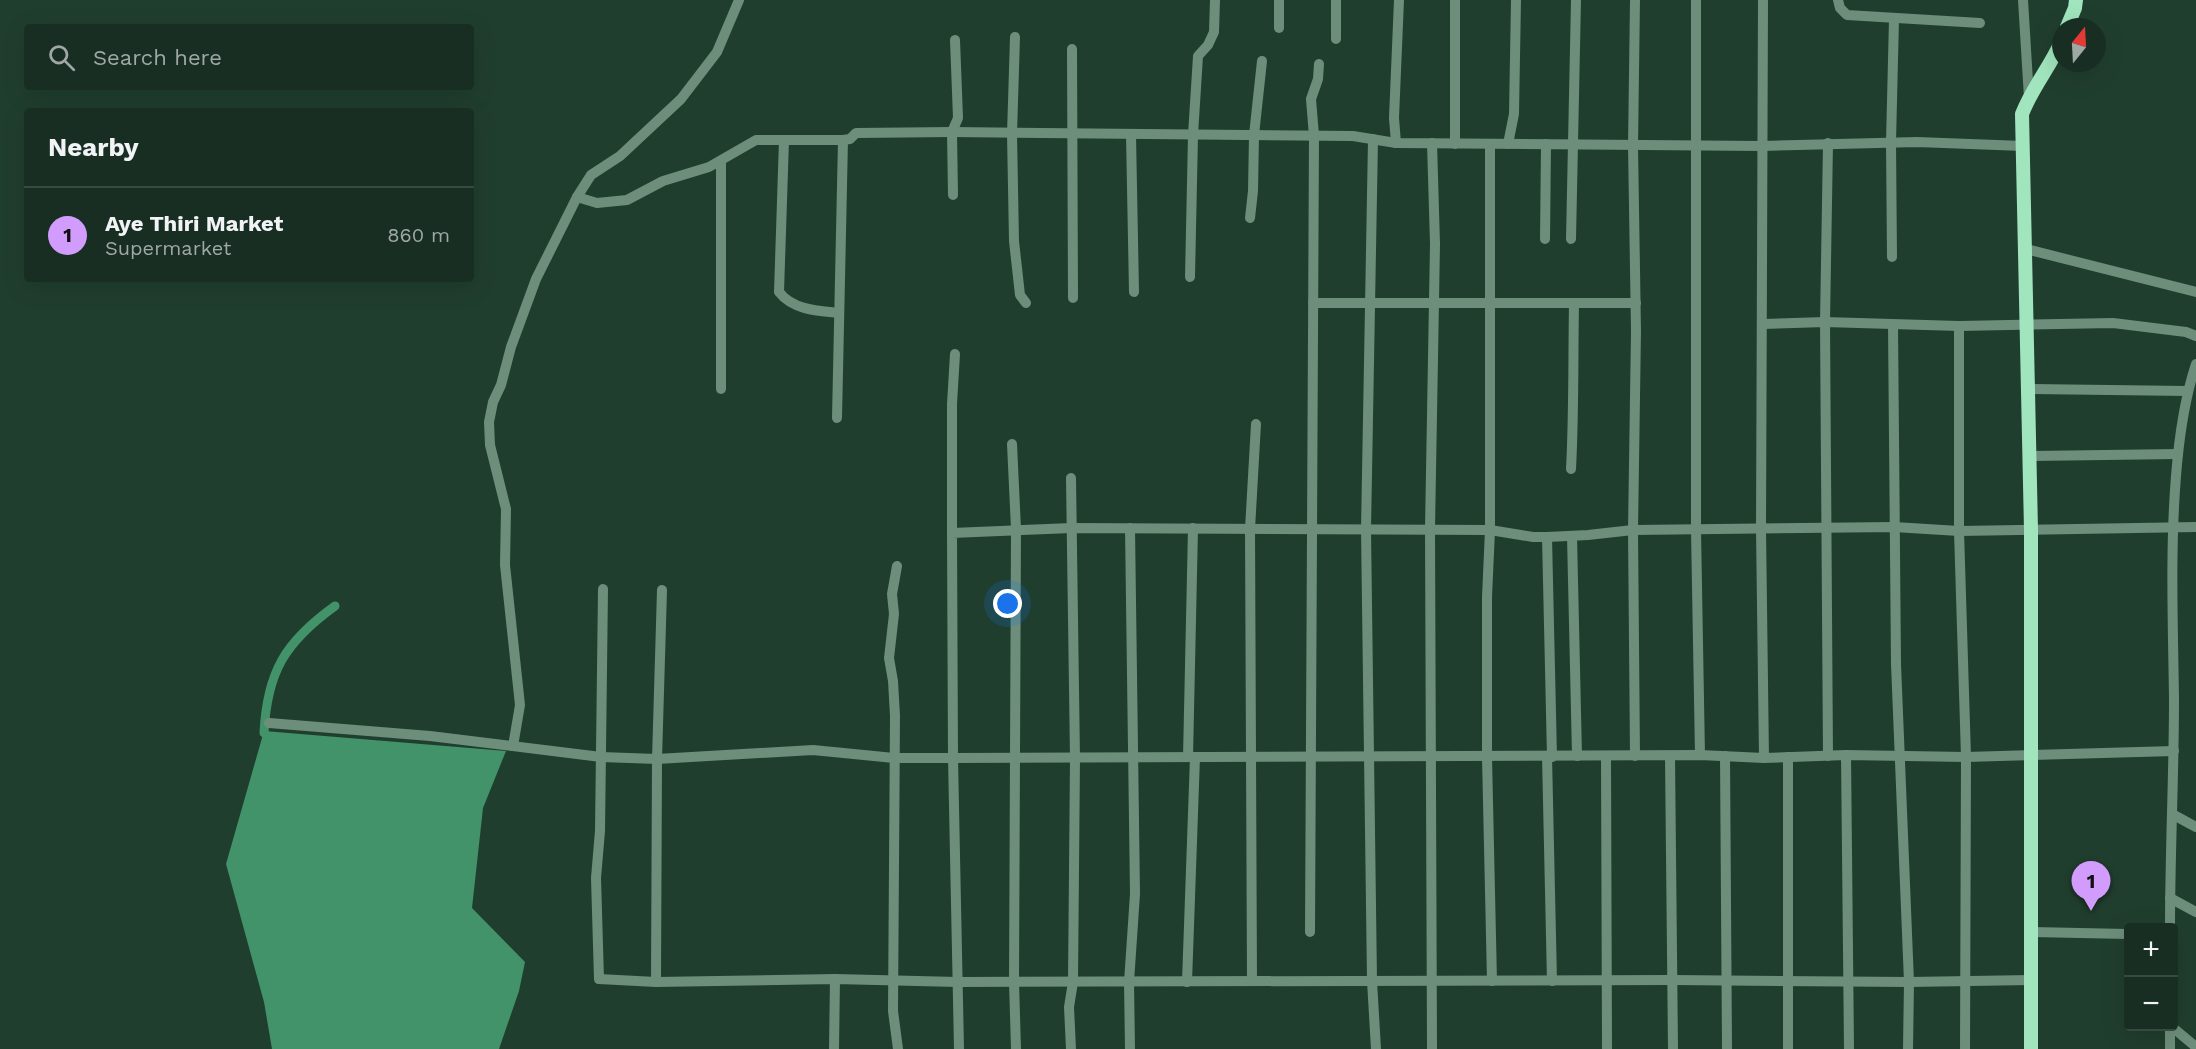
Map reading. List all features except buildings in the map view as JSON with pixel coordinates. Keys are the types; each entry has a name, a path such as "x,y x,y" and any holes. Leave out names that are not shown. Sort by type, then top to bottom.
{"main road":[{"path":"2071,18 2076,0"},
{"path":"2031,1049 2031,530 2022,114 2052,60"}],"street":[{"path":"513,746 519,705 506,565 506,509 490,445 489,422 493,402 501,386 511,346 527,301 577,197 591,175 620,156 681,99 717,52 739,0"},
{"path":"1190,277 1193,135 1198,56 1208,45 1214,32 1215,0"},
{"path":"1279,0 1280,28"},
{"path":"1336,0 1336,39"},
{"path":"1396,143 1399,0"},
{"path":"1455,0 1455,144"},
{"path":"1508,144 1514,114 1516,0"},
{"path":"1571,239 1576,0"},
{"path":"1635,0 1633,146 1636,303 1633,530 1635,756"},
{"path":"1696,0 1696,530 1700,755"},
{"path":"1763,0 1761,529 1764,758"},
{"path":"1838,0 1840,8 1846,15 1980,22"},
{"path":"2023,0 2029,98"},
{"path":"1892,257 1891,142 1894,19"},
{"path":"1015,37 1012,134 1014,241 1020,295 1026,303"},
{"path":"953,195 952,132 958,118 955,40"},
{"path":"1072,49 1073,298"},
{"path":"1250,218 1254,135 1262,61"},
{"path":"1310,932 1314,136 1311,99 1318,78 1319,64"},
{"path":"577,197 597,203 627,200 663,181 696,172 721,161 756,140 843,140 850,139 856,133 1353,136 1396,143 1432,144 1762,146 1891,142 2023,146"},
{"path":"1131,135 1134,292"},
{"path":"1373,139 1366,529 1372,981 1376,1049"},
{"path":"784,140 779,292 786,301 815,310 839,313"},
{"path":"837,418 843,140"},
{"path":"1828,143 1825,322 1828,756"},
{"path":"1432,144 1435,244 1430,529 1432,1049"},
{"path":"1490,144 1488,302 1490,530 1487,597 1487,757 1492,981"},
{"path":"1545,239 1546,144"},
{"path":"721,161 721,389"},
{"path":"2026,249 2196,292"},
{"path":"1312,303 1636,303"},
{"path":"1571,469 1574,410 1572,389 1574,304"},
{"path":"1762,324 1825,322 1959,326 2113,323 2186,332 2196,336"},
{"path":"1893,325 1896,664 1909,982 1908,1049"},
{"path":"1959,326 1959,531 1966,757 1965,1049"},
{"path":"955,354 952,404 953,758 959,1049"},
{"path":"2170,923 2174,751 2172,528 2178,454 2187,391 2196,364"},
{"path":"2027,389 2187,391"},
{"path":"1252,981 1250,529 1256,424"},
{"path":"1012,444 1016,529 1014,982 1016,1049"},
{"path":"2029,456 2178,454"},
{"path":"1071,478 1075,758 1073,982 1069,1007 1071,1049"},
{"path":"952,533 1072,528 1430,529 1490,530 1547,537 1633,530 1894,527 1959,531 2196,527"},
{"path":"1130,528 1135,894 1129,982 1130,1049"},
{"path":"1187,982 1192,757 1193,528"},
{"path":"1572,536 1576,756"},
{"path":"1547,537 1552,981"},
{"path":"897,566 892,594 894,614 889,658 895,716 893,1011 898,1049"},
{"path":"603,589 600,831 596,878 599,979 656,982 835,979 958,982 2031,980"},
{"path":"656,982 657,759 662,590"},
{"path":"269,723 430,736 601,758 657,759 813,750 894,758 1700,755 1764,758 1846,755 1900,758 2174,751"},
{"path":"1846,755 1849,1049"},
{"path":"1605,756 1608,1049"},
{"path":"1670,756 1672,1049"},
{"path":"1725,756 1727,1049"},
{"path":"1788,757 1788,1049"},
{"path":"2172,814 2196,827"},
{"path":"2170,898 2196,912"},
{"path":"2031,932 2124,934"},
{"path":"834,1049 835,979"},
{"path":"2170,1031 2170,1049"},
{"path":"2176,1031 2196,1047"}],"shaded area":[{"path":"264,731 506,751 483,808 472,908 525,962 519,991 499,1049 272,1049 264,1002 226,864"}],"waterway":[{"path":"264,733 269,692 282,660 303,632 335,606"}],"place":[{"name":"Aye Thiri Market","path":"2091,911"}]}
